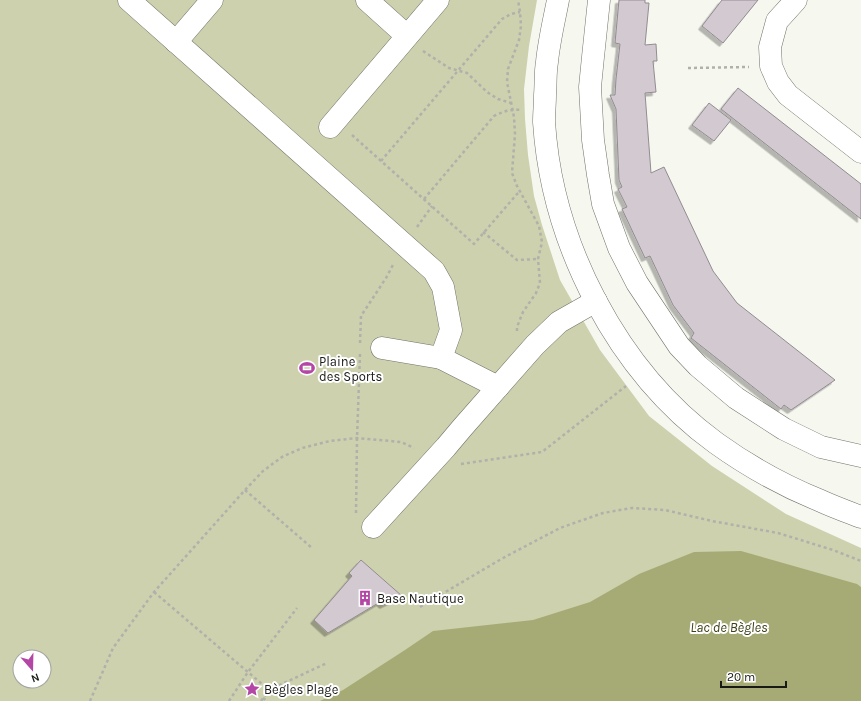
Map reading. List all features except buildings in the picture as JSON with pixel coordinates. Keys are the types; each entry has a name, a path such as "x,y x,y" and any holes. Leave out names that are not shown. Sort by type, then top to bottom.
{"street":[{"path":"129,0 434,271 442,287 451,330 441,358"},
{"path":"176,42 212,0"},
{"path":"367,0 407,36"},
{"path":"332,123 438,0"},
{"path":"558,0 546,63 544,121 549,162 561,218 578,265 584,280 618,340 661,394 687,420 716,443 780,482 820,501 861,517"},
{"path":"600,0 590,87 593,140 603,204 619,248 637,283 679,346 698,366 736,398 784,429 821,447 861,456"},
{"path":"796,0 777,21 770,47 771,66 778,82 788,95 861,152"},
{"path":"365,523 436,458 528,353 559,322 596,301"},
{"path":"382,348 441,358 498,387"}],"path":[{"path":"518,0 521,26 519,40 508,69 507,82 514,117 512,173 520,192 539,226 542,242 538,259 540,283 517,327 517,335 521,344 528,353"},
{"path":"381,161 502,19 511,14 520,12"},
{"path":"426,54 448,68 467,73 487,92 498,99 511,103"},
{"path":"688,68 771,66"},
{"path":"424,199 494,116 512,109"},
{"path":"332,123 381,161 474,244 520,192"},
{"path":"484,232 517,260 538,259"},
{"path":"360,345 361,316 386,278 404,245"},
{"path":"360,353 357,438 365,523"},
{"path":"90,701 113,648 154,592 263,471 282,457 302,448 330,440 357,438 401,442 450,466 542,452 643,373"},
{"path":"245,490 312,548"},
{"path":"420,607 503,558 560,528 604,513 632,508 665,510 712,522 778,533 833,550 861,561"},
{"path":"154,592 269,690"},
{"path":"229,701 248,672 297,608"},
{"path":"260,701 269,690 327,663"},
{"path":"263,698 266,701"}],"shaded area":[{"name":"Plaine des Sports","path":"0,0 537,0 529,46 524,89 525,119 534,196 560,280 600,350 649,416 712,466 786,514 861,548 861,701 0,701"}],"water":[{"name":"Lac de Bègles","path":"741,551 857,584 861,587 861,701 320,701 343,690 433,631 533,620 590,602 639,574 694,552"}],"place":[{"name":"Plaine des Sports","path":"307,368"},
{"name":"Base Nautique","path":"365,598"},
{"name":"Bègles Plage","path":"252,689"}]}
